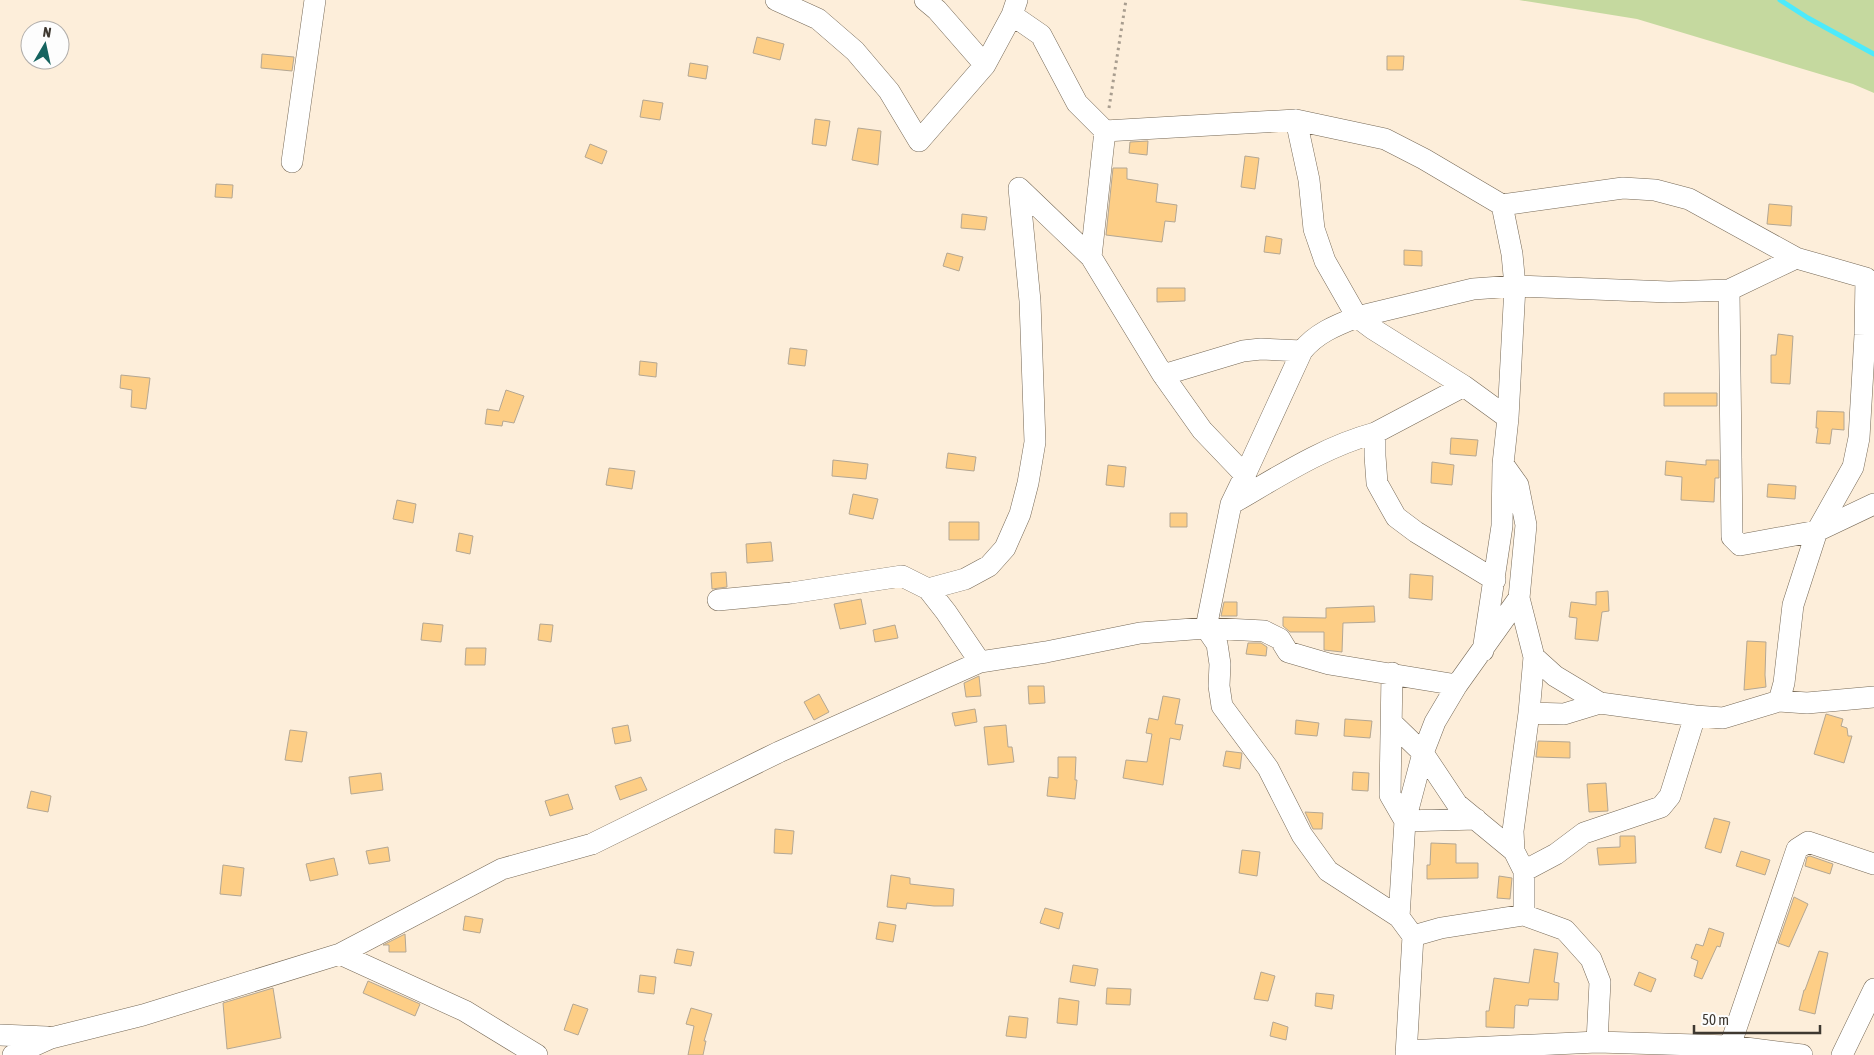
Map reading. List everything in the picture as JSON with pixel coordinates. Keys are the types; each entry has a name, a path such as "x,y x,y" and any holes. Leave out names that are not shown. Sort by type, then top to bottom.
{"street":[{"path":"292,162 315,0"},
{"path":"776,0 818,20 855,51 889,91 919,141 984,65 1015,7 1041,35 1077,103 1105,131 1296,120 1385,139 1424,159 1502,205 1623,188 1655,190 1689,199 1796,258 1870,275 1859,438 1853,467 1817,530 1794,605 1784,683 1779,701"},
{"path":"925,0 937,10 984,65"},
{"path":"1296,120 1309,180 1314,229 1325,261 1357,317 1464,386 1508,418"},
{"path":"1091,257 1105,131"},
{"path":"928,589 965,579 989,566 1005,548 1020,514 1028,483 1035,442 1034,402 1030,301 1019,188 1091,257 1163,375 1202,430 1245,475"},
{"path":"1483,651 1502,526 1503,464 1508,418 1515,286 1512,254 1502,205"},
{"path":"1796,258 1729,290 1669,292 1515,286 1473,289 1357,317 1310,340 1302,351 1232,504 1206,628 1217,644 1222,706 1268,768 1302,835 1328,871 1399,917 1413,936 1406,1053 1597,1042 1730,1046 1802,1055"},
{"path":"1729,290 1732,537 1740,545 1817,530 1874,504"},
{"path":"1163,375 1244,351 1261,349 1302,351"},
{"path":"1232,504 1315,456 1375,433 1464,386"},
{"path":"1375,433 1375,462 1378,483 1396,517 1416,532 1495,580"},
{"path":"1503,464 1518,485 1526,525 1519,598 1534,657 1529,713 1513,831 1514,851"},
{"path":"718,600 790,593 902,576 928,589 980,662"},
{"path":"1399,917 1405,821 1423,753 1435,722 1457,685 1519,598"},
{"path":"13,1055 52,1038 143,1015 340,954 502,869 592,844 779,752 980,662 1046,652 1140,633 1206,628 1264,631 1280,639 1288,652 1328,664 1457,685"},
{"path":"1534,657 1555,676 1600,703 1695,716 1723,718 1779,701 1807,703 1874,697"},
{"path":"1392,673 1390,795 1405,821"},
{"path":"1529,713 1564,714 1600,703"},
{"path":"1524,871 1556,854 1584,833 1661,807 1670,796 1695,716"},
{"path":"1392,723 1423,753 1457,804 1514,851 1524,871 1524,916"},
{"path":"1405,821 1476,819"},
{"path":"1730,1046 1797,848 1808,842 1874,864"},
{"path":"1413,936 1441,928 1524,916 1565,930 1591,959 1600,982 1597,1042"},
{"path":"340,954 464,1011 537,1055"},
{"path":"1848,1053 1874,989"},
{"path":"0,1035 52,1038"}],"path":[{"path":"1105,131 1126,0"}],"green space":[{"path":"1519,0 1874,0 1874,93 1853,84 1637,19"}],"building":[{"path":"757,37 784,44 780,60 753,53"},
{"path":"262,54 294,57 292,71 261,68"},
{"path":"1387,56 1404,56 1403,70 1387,70"},
{"path":"690,63 708,66 706,79 688,76"},
{"path":"643,100 663,103 660,120 640,117"},
{"path":"815,119 830,121 826,146 812,144"},
{"path":"858,128 881,131 878,165 852,160"},
{"path":"1148,141 1147,155 1129,153 1130,142"},
{"path":"590,144 607,151 602,164 585,157"},
{"path":"1245,156 1259,158 1255,189 1241,187"},
{"path":"1113,168 1127,168 1127,179 1158,184 1156,202 1177,205 1175,222 1165,221 1162,242 1106,235"},
{"path":"216,184 233,185 232,198 215,197"},
{"path":"1769,204 1792,206 1791,226 1767,224"},
{"path":"962,214 987,217 985,230 961,228"},
{"path":"1266,236 1282,239 1280,254 1264,252"},
{"path":"1404,250 1422,251 1422,266 1404,265"},
{"path":"947,253 963,257 959,271 943,266"},
{"path":"1157,288 1185,288 1185,301 1157,302"},
{"path":"1778,334 1793,336 1790,384 1771,383 1771,355 1776,355"},
{"path":"790,348 807,350 805,366 788,364"},
{"path":"640,361 657,363 656,377 639,375"},
{"path":"121,375 150,378 146,409 131,407 132,390 120,388"},
{"path":"506,390 524,396 514,423 503,421 502,426 485,424 487,409 499,411"},
{"path":"1664,393 1717,393 1717,406 1664,406"},
{"path":"1817,411 1844,412 1844,430 1832,429 1830,444 1816,443 1818,428 1816,428"},
{"path":"1451,438 1478,440 1476,456 1450,454"},
{"path":"948,453 976,457 974,471 946,468"},
{"path":"833,460 868,464 866,479 832,476"},
{"path":"1706,460 1719,460 1719,478 1715,478 1714,502 1681,500 1682,477 1665,475 1666,461 1706,465"},
{"path":"1432,462 1454,465 1452,485 1431,483"},
{"path":"1108,465 1126,467 1124,487 1106,485"},
{"path":"609,468 635,471 632,489 606,485"},
{"path":"1768,484 1796,486 1795,499 1767,497"},
{"path":"853,494 878,499 873,519 849,514"},
{"path":"397,500 416,504 413,523 393,519"},
{"path":"1170,513 1187,513 1187,527 1170,527"},
{"path":"949,522 979,522 979,540 949,540"},
{"path":"459,533 473,536 470,554 456,551"},
{"path":"771,542 773,561 747,563 746,544"},
{"path":"726,572 727,587 712,589 711,573"},
{"path":"1410,574 1433,576 1432,600 1409,598"},
{"path":"1608,591 1609,611 1602,612 1598,641 1575,639 1577,618 1569,617 1571,602 1596,605 1596,592"},
{"path":"861,599 866,624 840,629 834,604"},
{"path":"1224,602 1237,602 1237,616 1221,616"},
{"path":"1374,606 1375,622 1343,623 1342,652 1324,650 1324,632 1290,632 1283,626 1283,617 1326,618 1326,608"},
{"path":"423,623 443,625 441,642 421,640"},
{"path":"540,624 553,625 551,642 538,640"},
{"path":"895,625 898,638 875,642 873,630"},
{"path":"1747,641 1766,642 1766,687 1744,690"},
{"path":"1248,643 1261,643 1267,647 1266,656 1246,654"},
{"path":"466,648 486,648 485,665 465,665"},
{"path":"979,676 981,696 966,697 964,683"},
{"path":"1028,686 1044,686 1045,703 1029,704"},
{"path":"819,694 829,712 814,720 804,702"},
{"path":"1163,696 1180,699 1175,724 1183,725 1180,740 1170,738 1163,785 1123,778 1126,760 1147,762 1152,734 1146,733 1149,718 1158,720"},
{"path":"975,709 977,722 955,726 952,713"},
{"path":"1826,714 1843,719 1841,726 1847,728 1848,736 1852,736 1844,763 1814,754"},
{"path":"1345,719 1372,721 1370,738 1344,736"},
{"path":"1296,720 1319,723 1317,736 1295,734"},
{"path":"628,725 631,741 615,744 612,728"},
{"path":"1006,725 1008,747 1012,747 1014,762 988,765 984,727"},
{"path":"290,730 307,732 302,762 285,760"},
{"path":"1538,741 1570,742 1570,758 1536,757"},
{"path":"1226,751 1242,753 1240,769 1223,766"},
{"path":"1058,757 1076,757 1075,780 1077,780 1075,799 1047,796 1049,777 1058,778"},
{"path":"1353,772 1369,773 1368,791 1352,790"},
{"path":"381,773 383,790 351,794 349,777"},
{"path":"641,777 647,790 620,800 615,786"},
{"path":"1606,783 1608,811 1589,812 1587,784"},
{"path":"31,791 51,796 48,812 27,808"},
{"path":"568,794 573,809 550,816 545,801"},
{"path":"1305,812 1323,813 1322,829 1313,829"},
{"path":"1714,818 1730,822 1721,853 1705,848"},
{"path":"775,829 794,831 792,854 774,853"},
{"path":"1620,836 1635,836 1636,863 1599,865 1597,848 1620,847"},
{"path":"1431,843 1456,844 1456,863 1478,863 1478,878 1427,879 1427,865 1430,865"},
{"path":"388,847 390,861 369,864 366,851"},
{"path":"1242,850 1260,852 1257,876 1239,873"},
{"path":"1741,851 1770,860 1765,875 1736,866"},
{"path":"1810,856 1833,864 1830,874 1805,866 1807,857"},
{"path":"334,858 338,875 310,881 306,864"},
{"path":"223,865 244,868 241,896 220,894"},
{"path":"891,875 910,878 910,884 954,889 953,906 907,903 906,909 887,907"},
{"path":"1499,876 1512,878 1510,899 1497,898"},
{"path":"1794,897 1808,904 1789,947 1778,943"},
{"path":"1045,908 1063,913 1059,929 1040,923"},
{"path":"465,916 483,919 480,933 463,930"},
{"path":"879,922 896,925 893,942 876,939"},
{"path":"1709,928 1724,933 1720,947 1717,946 1702,979 1694,976 1698,961 1691,958 1696,944 1703,946"},
{"path":"405,934 406,952 389,952 389,945 383,945"},
{"path":"677,949 694,952 691,966 674,963"},
{"path":"1534,949 1558,953 1554,982 1559,983 1558,1000 1529,999 1528,1006 1515,1006 1514,1028 1486,1027 1486,1011 1489,1011 1494,978 1529,983"},
{"path":"1819,951 1828,953 1815,1014 1799,1010 1804,990"},
{"path":"1073,965 1098,969 1095,986 1070,982"},
{"path":"1261,972 1275,976 1268,1001 1254,999"},
{"path":"1639,972 1656,979 1651,992 1634,985"},
{"path":"640,975 656,977 654,994 638,992"},
{"path":"368,981 420,1004 415,1016 363,993"},
{"path":"273,988 281,1038 227,1049 223,1003"},
{"path":"1107,988 1131,989 1130,1005 1106,1004"},
{"path":"1316,993 1334,995 1332,1009 1315,1006"},
{"path":"1059,998 1079,1001 1077,1025 1057,1023"},
{"path":"573,1004 588,1009 578,1035 564,1030"},
{"path":"691,1008 712,1014 704,1041 706,1041 703,1055 688,1055 694,1026 686,1024"},
{"path":"1009,1016 1028,1018 1026,1038 1006,1036"},
{"path":"1273,1022 1288,1027 1286,1040 1270,1036"}],"waterway":[{"path":"1780,0 1808,18 1874,54"}]}
